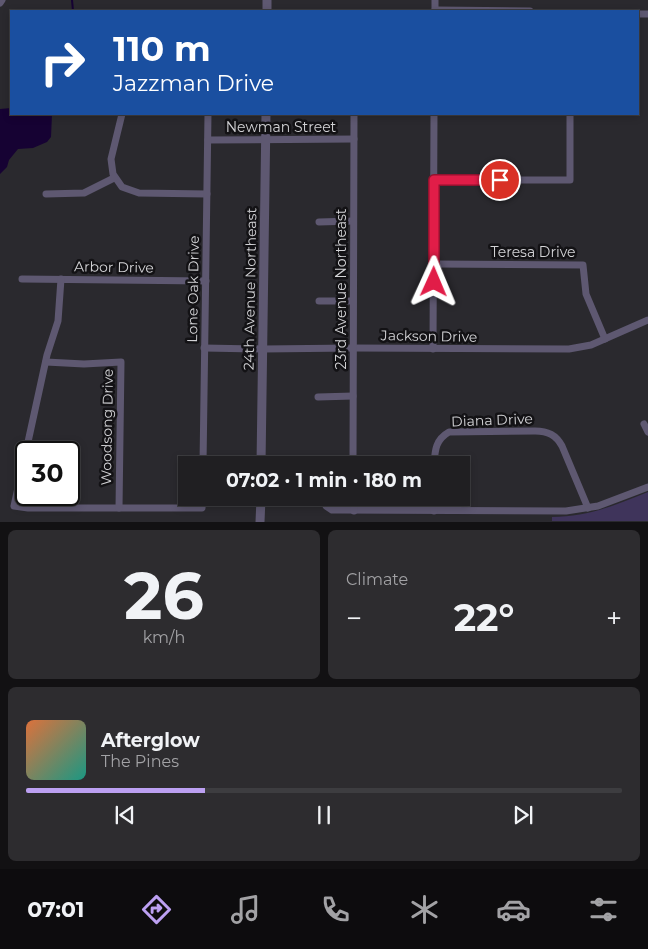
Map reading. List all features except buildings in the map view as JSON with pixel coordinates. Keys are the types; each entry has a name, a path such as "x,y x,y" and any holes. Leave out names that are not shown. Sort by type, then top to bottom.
{"street":[{"path":"122,115 111,159 114,178 122,187 139,193 207,194"},
{"name":"Lone Oak Drive","path":"204,456 208,115"},
{"name":"24th Avenue Northeast","path":"261,456 266,115"},
{"name":"23rd Avenue Northeast","path":"353,456 354,115"},
{"path":"433,349 434,115"},
{"path":"434,180 570,180 570,115"},
{"name":"Newman Street","path":"208,140 354,139"},
{"path":"46,194 84,193 114,178"},
{"path":"319,222 353,221"},
{"name":"Teresa Drive","path":"434,264 583,265 586,294 605,339"},
{"name":"Arbor Drive","path":"22,279 206,281"},
{"path":"61,279 58,321 46,362 14,506 28,508 202,508 202,506"},
{"path":"319,301 354,301"},
{"name":"Jackson Drive","path":"204,348 568,349 583,347 648,320"},
{"name":"Woodsong Drive","path":"46,362 84,364 122,362 119,508"},
{"path":"318,397 353,396"},
{"path":"644,424 648,432"},
{"name":"Diana Drive","path":"435,456 435,448 440,438 448,432 535,430 552,434 562,446 588,508"},
{"path":"327,506 329,508 354,511 566,511 588,508 609,502 648,486"},
{"path":"260,522 261,506"},
{"path":"354,506 354,511"},
{"path":"434,506 434,511"}],"shaded area":[{"path":"10,108 10,115 52,115 51,137 47,142 33,148 18,149 9,160 7,167 0,174 0,109"},
{"path":"648,492 648,521 552,521 552,517 589,513"}],"waterway":[{"path":"72,0 73,10"}],"route":[{"path":"434,282 434,180 500,180"}]}
